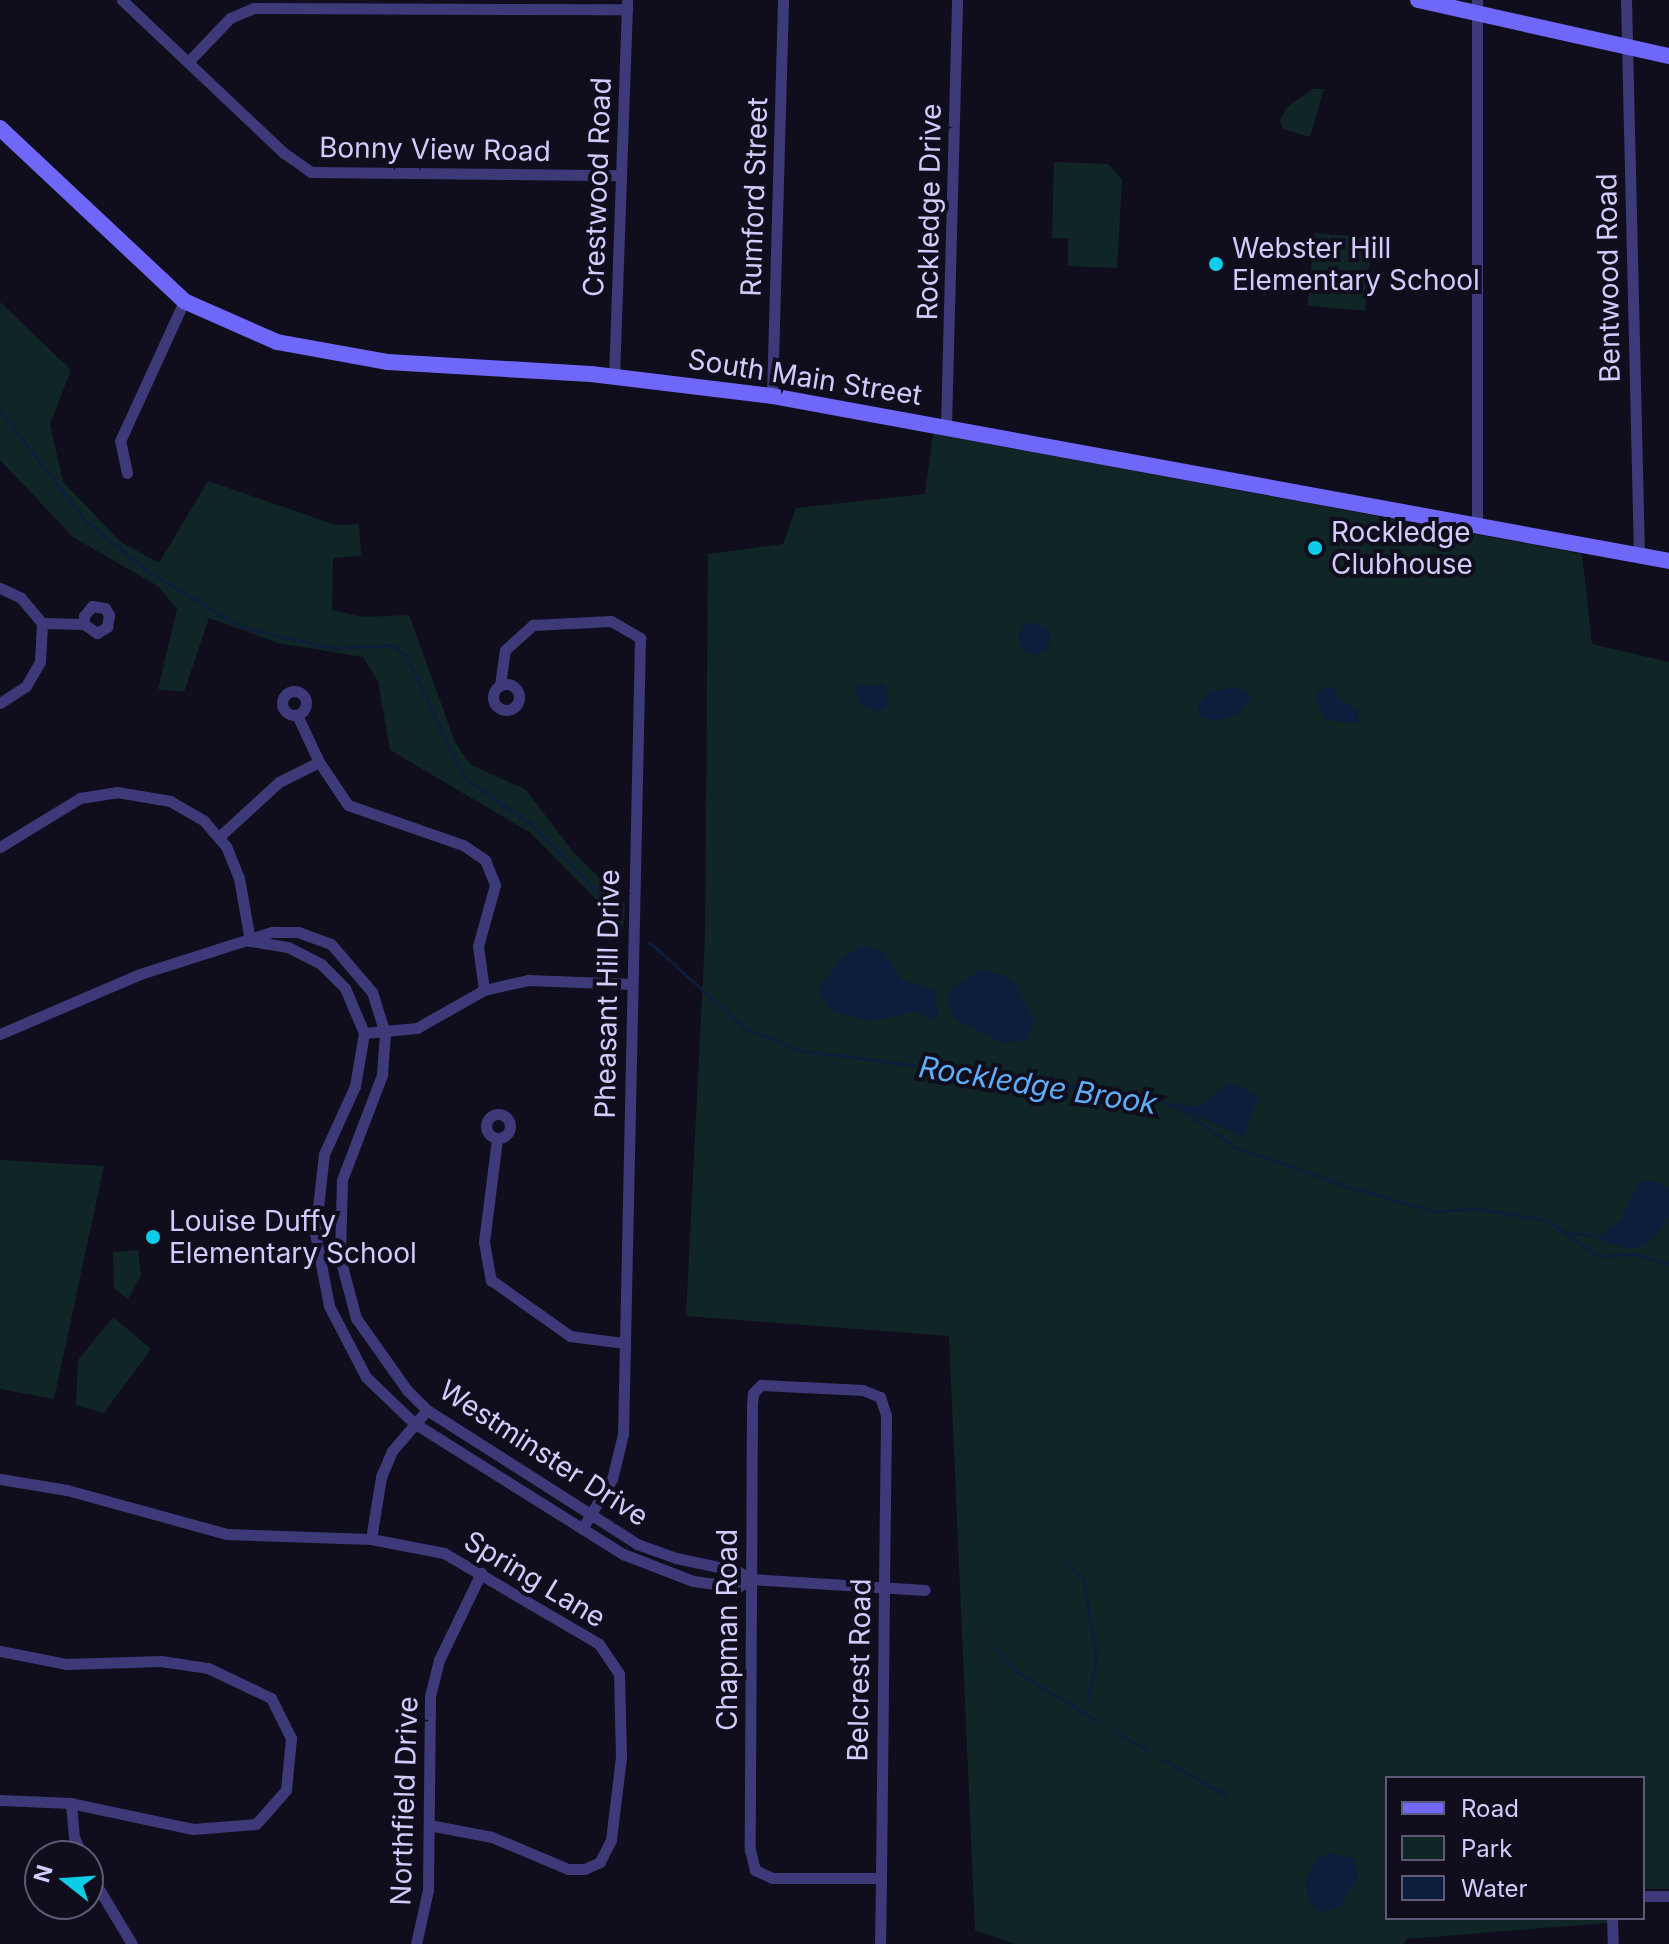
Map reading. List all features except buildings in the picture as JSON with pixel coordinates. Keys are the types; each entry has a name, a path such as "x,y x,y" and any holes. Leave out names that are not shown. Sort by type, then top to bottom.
{"main road":[{"path":"1418,0 1477,7 1669,56"},
{"name":"South Main Street","path":"0,128 184,301 258,336 344,356 614,377 772,396 946,425 1669,561"}],"street":[{"name":"Bonny View Road","path":"122,0 298,165 319,174 621,175"},
{"name":"Rumford Street","path":"772,396 783,0"},
{"name":"Rockledge Drive","path":"946,425 957,0"},
{"name":"Bentwood Road","path":"1626,0 1639,555"},
{"path":"188,62 230,18 253,8 627,4"},
{"name":"Crestwood Road","path":"614,377 627,4"},
{"path":"1477,7 1477,525"},
{"path":"127,473 120,441 184,301"},
{"path":"0,588 21,598 42,623 40,662 26,686 0,703"},
{"name":"Pheasant Hill Drive","path":"500,685 505,650 533,625 611,621 640,638 620,1459 582,1529"},
{"path":"42,623 84,624"},
{"path":"297,715 337,793 356,809 463,845 485,860 495,885 478,946 484,990"},
{"path":"220,836 279,782 319,762"},
{"path":"0,847 65,804 117,792 170,801 220,836 239,878 250,941"},
{"name":"Westminster Drive","path":"0,1034 140,974 285,930 331,944 368,985 385,1033 382,1075 342,1180 340,1258 345,1288 370,1344 427,1410 593,1513 637,1544 751,1579 884,1585 925,1590"},
{"name":"Westminster Drive","path":"250,941 288,947 321,964 345,988 364,1033 355,1086 334,1127 320,1174 316,1251 329,1306 349,1349 383,1398 414,1423 623,1554 693,1581 738,1587 751,1579"},
{"path":"364,1033 385,1033 429,1024 484,990 528,980 632,984"},
{"path":"497,1139 484,1242 491,1280 570,1336 623,1343"},
{"name":"Chapman Road","path":"880,1397 863,1390 772,1384 753,1393 750,1850 755,1870 772,1878 881,1878"},
{"name":"Belcrest Road","path":"880,1397 886,1415 880,1944"},
{"path":"371,1539 381,1477 414,1423 427,1410"},
{"name":"Spring Lane","path":"0,1479 79,1493 227,1534 371,1539 444,1553 599,1644 616,1663 621,1757 611,1840 600,1862 584,1869 568,1869 492,1837 429,1825"},
{"name":"Northfield Drive","path":"416,1944 428,1890 430,1696 439,1660 481,1573"},
{"path":"0,1651 66,1664 161,1661 208,1668 255,1686 284,1715 291,1738 286,1790 256,1824 193,1829 71,1803 0,1800"},
{"path":"71,1803 75,1840"},
{"path":"1645,1896 1669,1896"},
{"path":"104,1898 132,1944"},
{"path":"1612,1920 1613,1944"}],"green space":[{"path":"1313,89 1324,89 1310,137 1283,129 1280,120 1288,106"},
{"path":"1054,162 1108,164 1122,180 1117,268 1068,266 1068,238 1052,238"},
{"path":"1314,233 1372,238 1365,311 1308,306"},
{"path":"0,302 71,370 50,424 63,482 121,542 159,563 208,481 336,525 359,524 361,556 333,558 332,610 363,617 409,615 455,742 470,764 526,790 574,853 625,903 623,927 531,833 390,750 378,681 363,657 278,643 209,618 184,692 158,689 177,609 159,587 73,537 0,460"},
{"path":"933,434 1582,554 1592,644 1669,662 1669,1889 1645,1889 1645,1776 1385,1776 1385,1920 1608,1920 1607,1923 1406,1939 1404,1944 1015,1944 975,1930 949,1336 686,1316 705,938 708,554 783,544 796,508 925,494"},
{"path":"0,1160 104,1166 54,1399 0,1389"},
{"path":"138,1250 141,1276 128,1299 114,1288 113,1252"},
{"path":"113,1317 151,1349 104,1413 76,1405 78,1360"}],"water":[{"path":"1034,623 1045,628 1050,639 1045,650 1034,655 1023,650 1018,639 1023,628"},
{"path":"884,684 889,702 885,709 878,712 858,703 855,686"},
{"path":"1238,687 1252,698 1237,715 1215,721 1198,716 1198,705 1210,691"},
{"path":"1324,687 1333,688 1341,701 1359,710 1357,724 1324,719 1315,695"},
{"path":"864,945 884,952 902,980 934,990 938,1016 929,1019 918,1011 873,1021 831,1012 818,991 842,958"},
{"path":"981,969 1005,976 1017,986 1035,1022 1027,1041 1001,1042 954,1019 948,1000 953,988"},
{"path":"1230,1082 1259,1096 1243,1137 1168,1102 1199,1107"},
{"path":"1656,1181 1669,1188 1669,1215 1659,1232 1643,1246 1628,1249 1597,1239 1621,1219 1639,1182"},
{"path":"1331,1854 1355,1859 1358,1877 1338,1908 1320,1912 1308,1900 1305,1880 1319,1857"}],"waterway":[{"name":"Rockledge Brook","path":"0,411 85,520 147,571 243,628 333,648 392,645 406,656 464,778 530,823 623,918"},
{"name":"Rockledge Brook","path":"649,942 745,1028 799,1050 1144,1096 1181,1109 1237,1148 1349,1187 1433,1211 1478,1209 1547,1220 1598,1256 1635,1254 1669,1264"},
{"path":"1569,1233 1596,1235"},
{"path":"1068,1564 1083,1579 1093,1637 1096,1661 1088,1700"},
{"path":"995,1648 1017,1672 1099,1722"},
{"path":"1114,1731 1147,1750"},
{"path":"1162,1759 1225,1795"}],"place":[{"name":"Webster Hill Elementary School","path":"1216,264"},
{"name":"Rockledge Clubhouse","path":"1315,548"},
{"name":"Louise Duffy Elementary School","path":"153,1237"}]}
